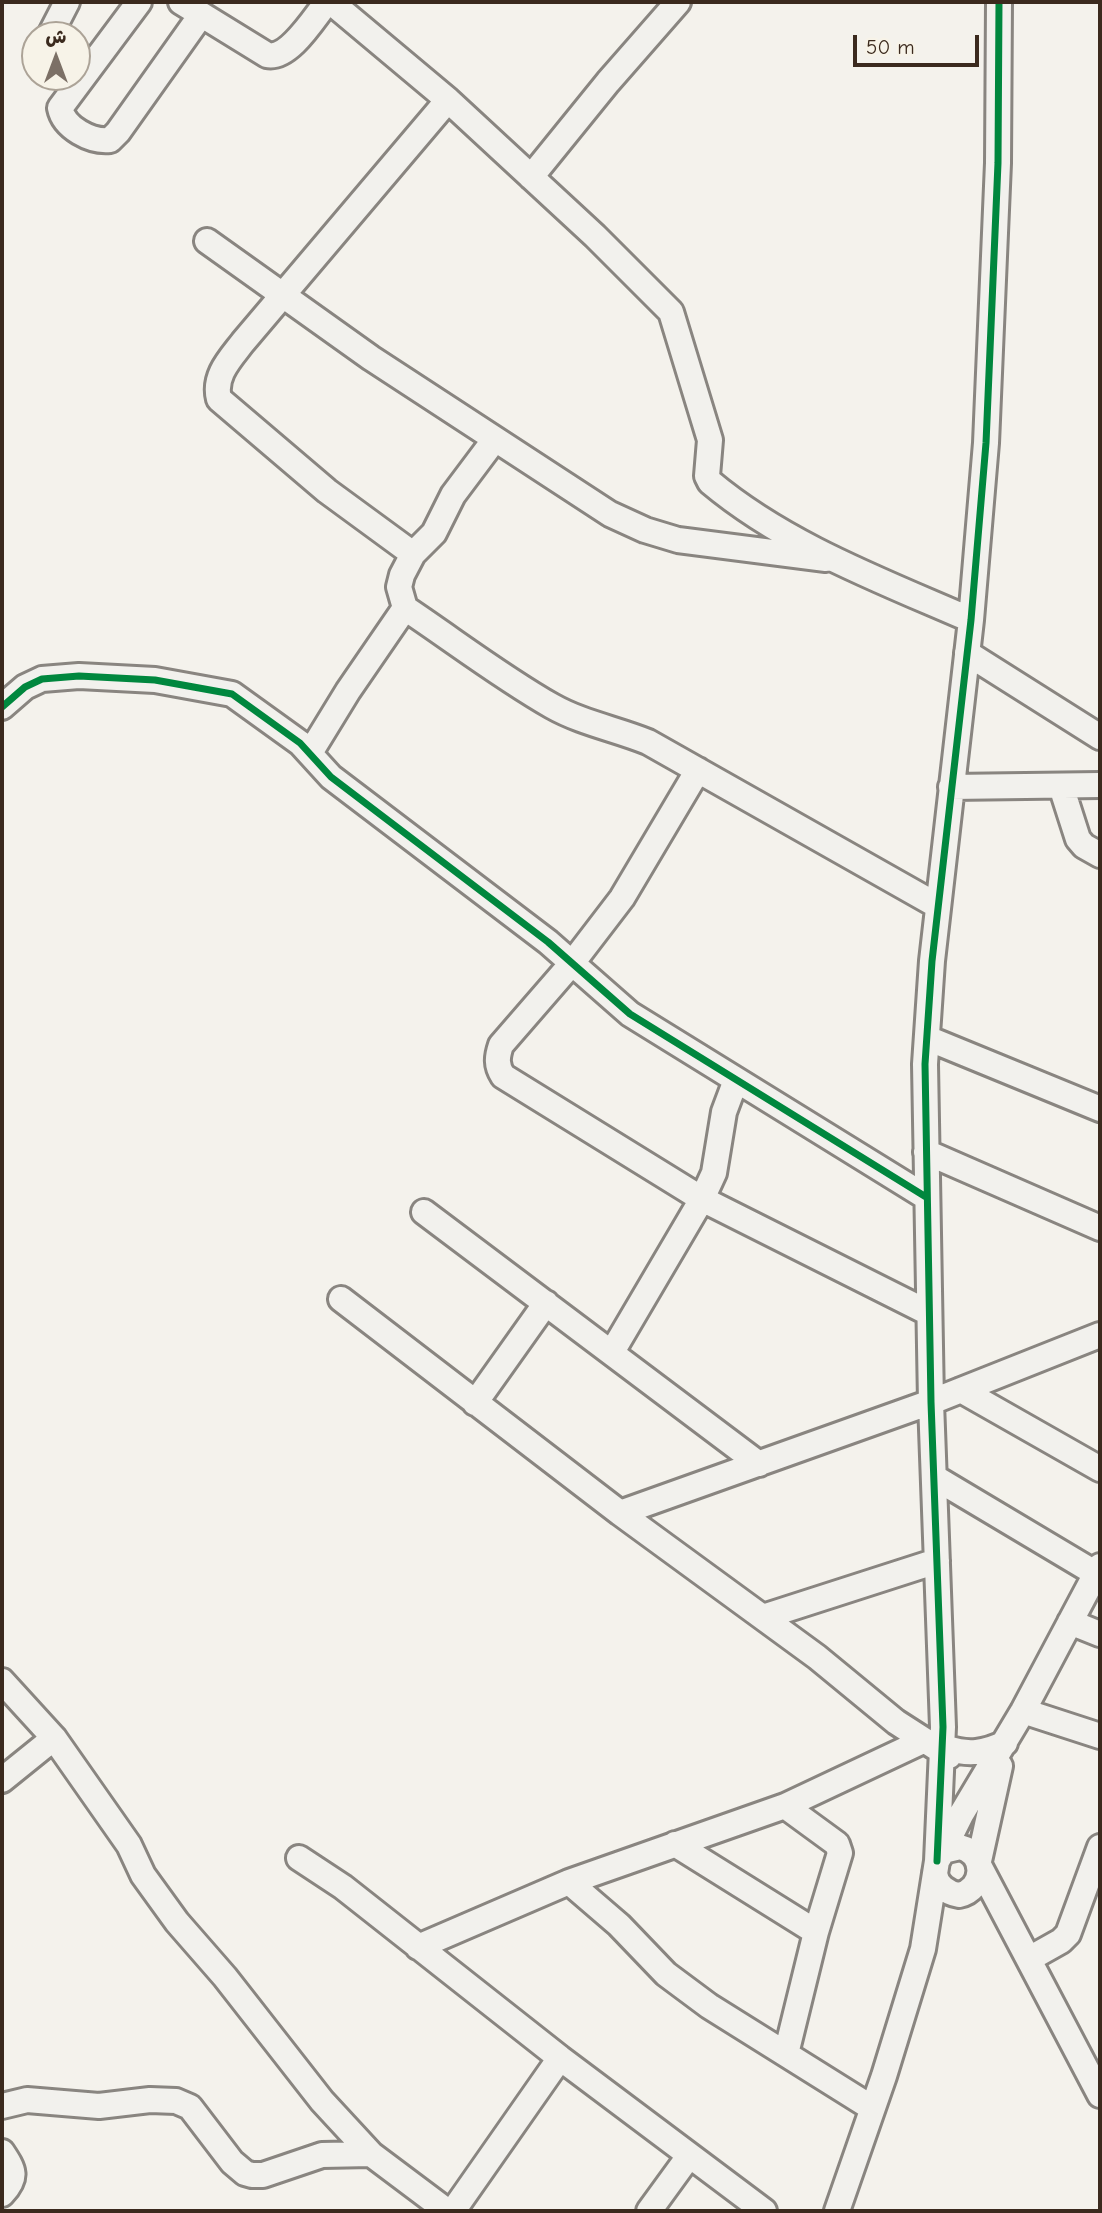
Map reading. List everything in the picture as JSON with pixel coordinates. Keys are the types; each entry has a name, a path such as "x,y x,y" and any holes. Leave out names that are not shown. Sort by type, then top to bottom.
{"street":[{"path":"58,21 68,2"},
{"path":"91,56 139,2"},
{"path":"66,91 60,108 66,123 92,139 110,140 191,9 267,55 275,57 292,45 329,2 448,100 595,236 671,312 710,440 707,476 709,482 756,515 837,561 971,620"},
{"path":"999,2 998,163 986,443 971,620 938,906 927,1038 926,1197 941,1745 936,1878 943,1888 963,1894 1012,1926"},
{"path":"531,177 670,5"},
{"path":"413,554 327,491 219,399 218,382 225,366 282,294 448,100"},
{"path":"206,241 371,358 610,514 645,530 678,540 837,561"},
{"path":"495,439 453,495 433,533 413,554 399,587 404,608 553,706 580,719 648,741 938,906"},
{"path":"310,753 404,608"},
{"path":"967,653 1100,737"},
{"path":"2,706 25,687 42,679 79,676 167,682 232,694 270,720 310,753 331,777 573,962 630,1014 926,1197"},
{"path":"698,770 622,898 573,962 501,1045 498,1054 499,1070 503,1076 702,1199 929,1313"},
{"path":"951,787 1100,785"},
{"path":"1060,786 1078,839 1084,846 1100,855"},
{"path":"927,1038 1100,1109"},
{"path":"612,1352 702,1199 714,1173 724,1112 736,1080"},
{"path":"926,1152 1100,1228"},
{"path":"424,1212 759,1464"},
{"path":"341,1299 620,1513 763,1617 896,1722 941,1745 964,1752 990,1750 1007,1739"},
{"path":"475,1403 546,1303"},
{"path":"620,1513 1097,1340"},
{"path":"961,1390 1100,1469"},
{"path":"837,2211 923,1949 938,1861 962,1813 1023,1711 1098,1570 934,1477"},
{"path":"763,1617 937,1561"},
{"path":"1070,1622 1100,1634"},
{"path":"2,1681 54,1738 129,1845 143,1875 177,1922 225,1977 322,2101 371,2154 447,2211"},
{"path":"1023,1711 1100,1735"},
{"path":"2,1780 54,1738"},
{"path":"923,1949 978,1878 978,1861 1007,1739"},
{"path":"418,1947 569,1882 785,1806 941,1745"},
{"path":"941,1745 978,1861 1100,2095"},
{"path":"785,1806 839,1848 839,1860 816,1932 786,2054"},
{"path":"675,1844 816,1932"},
{"path":"938,1861 960,1847 978,1861"},
{"path":"1029,1959 1062,1941 1068,1934 1100,1847"},
{"path":"299,1858 343,1887 560,2058 764,2211"},
{"path":"569,1882 619,1925 666,1974 709,2006 872,2108"},
{"path":"453,2211 560,2058"},
{"path":"2,2106 27,2100 99,2106 118,2106 150,2100 176,2101 190,2107 232,2162 245,2173 252,2175 263,2175 322,2155 371,2154"},
{"path":"2,2152 13,2175 11,2185 2,2194"},
{"path":"649,2211 689,2156"}],"cycle path":[{"path":"937,1861 943,1727 931,1402 925,1064 932,961 971,620 986,443 998,163 999,2"},
{"path":"2,707 25,687 42,679 79,676 155,680 232,694 300,743 331,777 548,942 630,1014 926,1197"}]}
